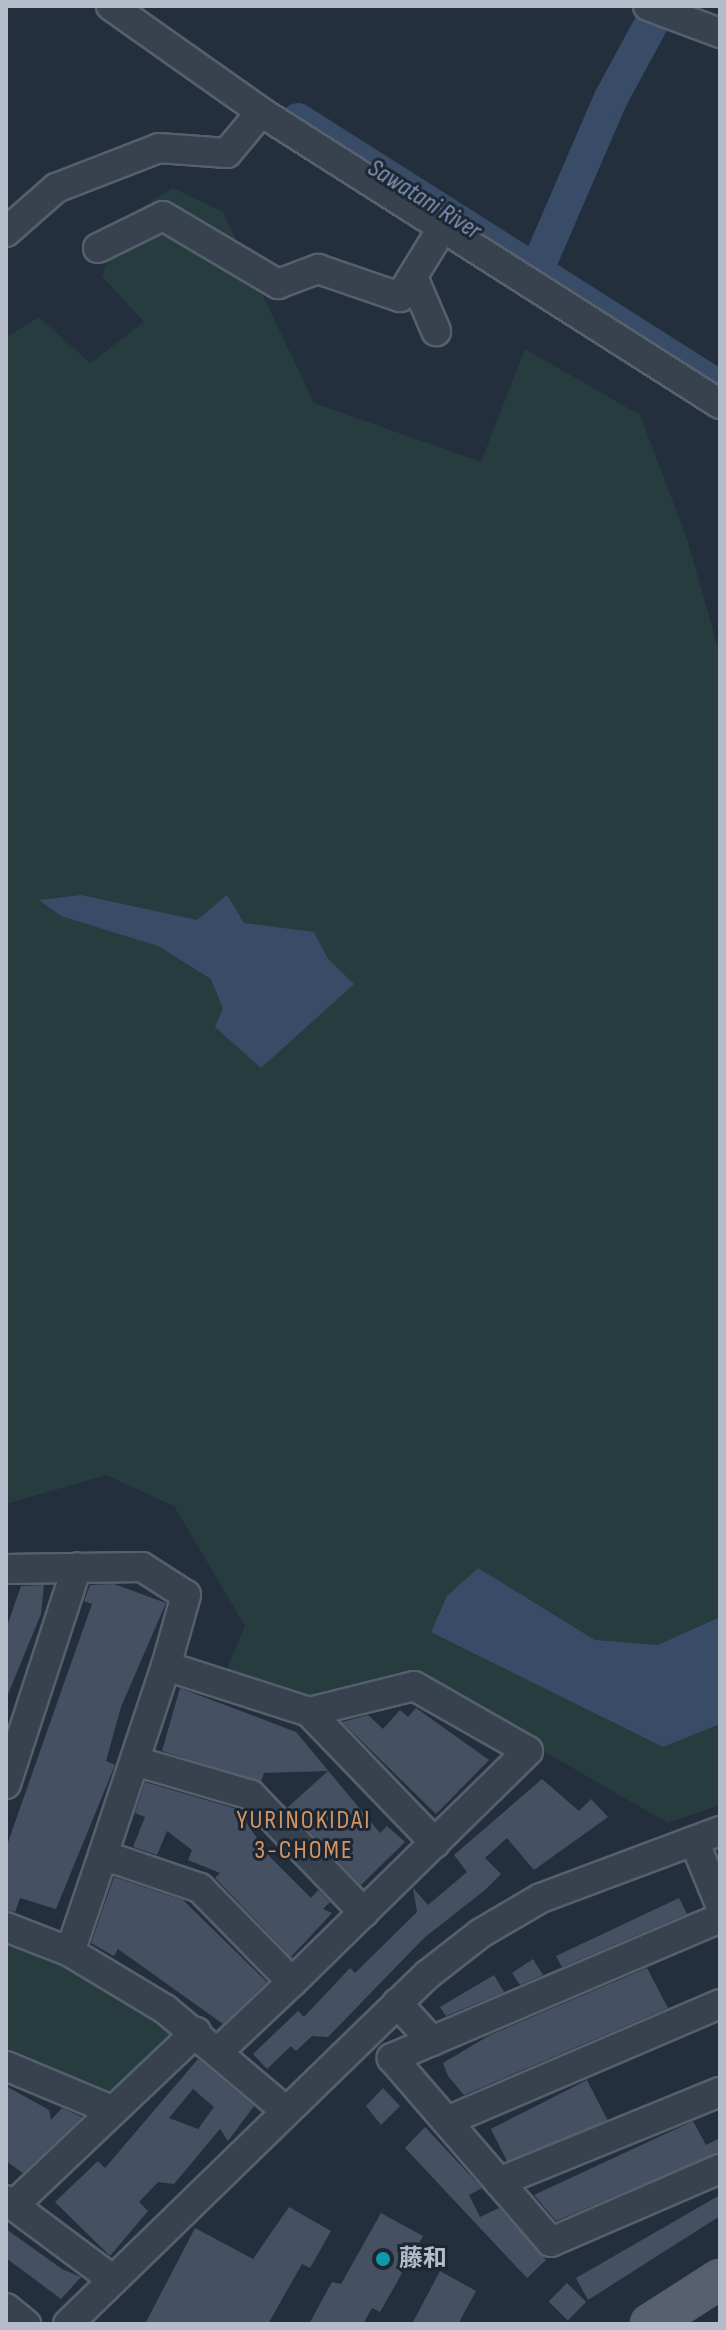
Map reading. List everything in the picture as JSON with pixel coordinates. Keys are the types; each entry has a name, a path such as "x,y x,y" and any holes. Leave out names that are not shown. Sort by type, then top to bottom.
{"main road":[{"path":"650,2324 720,2279"}],"street":[{"path":"111,6 261,112 720,404"},
{"path":"648,6 720,33"},
{"path":"6,232 56,188 159,148 227,153 261,112"},
{"path":"98,248 163,216 278,284 318,269 400,297 443,227"},
{"path":"413,277 436,331"},
{"path":"6,1784 77,1567"},
{"path":"6,1569 142,1567 186,1595 166,1666 70,1952"},
{"path":"166,1666 309,1712 435,1843"},
{"path":"220,2050 528,1751 414,1686 309,1712"},
{"path":"135,1761 251,1795 364,1913"},
{"path":"68,2324 397,2003 481,1933 541,1898 707,1836 720,1904"},
{"path":"103,1855 200,1888 292,1982"},
{"path":"720,1918 392,2058 551,2242 720,2169"},
{"path":"6,1927 70,1952 196,2032 285,2110"},
{"path":"397,2003 432,2041"},
{"path":"447,2121 720,2004"},
{"path":"112,2279 10,2202 196,2032"},
{"path":"6,2066 111,2110"},
{"path":"499,2182 720,2092"},
{"path":"6,2308 26,2324"}],"green space":[{"path":"173,188 223,212 314,403 481,462 525,349 640,415 687,539 720,655 720,1805 668,1823 415,1677 310,1702 224,1675 245,1626 174,1506 106,1475 6,1504 6,337 39,317 90,363 144,322 102,276 124,218"},
{"path":"6,1927 196,2032 111,2110 6,2066"}],"water":[{"path":"81,895 197,920 227,895 244,923 314,932 328,959 354,984 261,1068 215,1027 223,1009 211,979 158,946 61,916 39,900"},
{"path":"478,1568 595,1640 658,1645 720,1617 720,1724 663,1747 431,1632 447,1596"}],"building":[{"path":"114,1584 166,1603 121,1707 106,1761 115,1765 56,1909 20,1898 15,1912 6,1910 6,1848 92,1604 84,1601 90,1585"},
{"path":"44,1585 41,1614 6,1699 6,1629 21,1586"},
{"path":"180,1688 296,1732 380,1833 387,1826 405,1842 361,1885 287,1808 328,1771 264,1773 261,1782 162,1751"},
{"path":"416,1708 489,1760 436,1814 342,1722 368,1715 383,1729 400,1710 408,1717"},
{"path":"542,1779 579,1811 591,1799 608,1817 534,1870 507,1838 485,1858 501,1874 485,1890 424,1938 328,2037 312,2036 296,2051 291,2046 267,2069 253,2054 298,2011 304,2017 350,1968 355,1973 417,1912 413,1888 428,1905 467,1872 454,1855"},
{"path":"145,1782 237,1809 270,1857 311,1898 318,1890 330,1902 323,1909 332,1913 291,1957 215,1878 220,1873 188,1860 192,1850 167,1831 157,1855 133,1847 145,1817 135,1813"},
{"path":"114,1877 183,1900 267,1982 223,2024 118,1949 114,1956 91,1943"},
{"path":"679,1898 687,1914 562,1967 556,1956"},
{"path":"533,1959 543,1975 520,1985 512,1973"},
{"path":"647,1968 668,2008 464,2095 448,2076 443,2063 490,2035"},
{"path":"494,1975 504,1992 446,2016 440,2007"},
{"path":"198,2059 254,2106 228,2141 220,2129 174,2184 158,2182 139,2202 148,2211 110,2256 55,2202 98,2161 105,2168","holes":["193,2089 214,2107 198,2129 169,2118"]},
{"path":"587,2080 607,2120 511,2169 491,2129"},
{"path":"6,2086 49,2110 51,2120 62,2108 82,2117 23,2173 6,2161"},
{"path":"383,2088 400,2106 381,2125 366,2106"},
{"path":"693,2121 706,2145 720,2138 720,2152 556,2221 534,2195"},
{"path":"425,2127 482,2188 469,2195 480,2217 499,2208 546,2260 527,2278 405,2148"},
{"path":"720,2195 720,2216 588,2300 576,2278"},
{"path":"289,2207 331,2231 310,2268 302,2264 268,2324 145,2324 195,2228 253,2259"},
{"name":"藤和","path":"381,2213 423,2236 380,2312 372,2308 363,2324 309,2324 332,2282 341,2284"},
{"path":"6,2229 62,2269 81,2277 61,2299 6,2258"},
{"name":"藤和","path":"440,2271 476,2291 458,2324 412,2324"},
{"path":"567,2283 586,2302 568,2320 549,2301"}],"waterway":[{"path":"537,269 611,98 661,6"},
{"name":"Sawatani River","path":"298,120 720,388"}],"place":[{"name":"藤和","path":"383,2259"}],"district":[{"name":"YURINOKIDAI 3-CHOME","path":"304,1836"}]}
